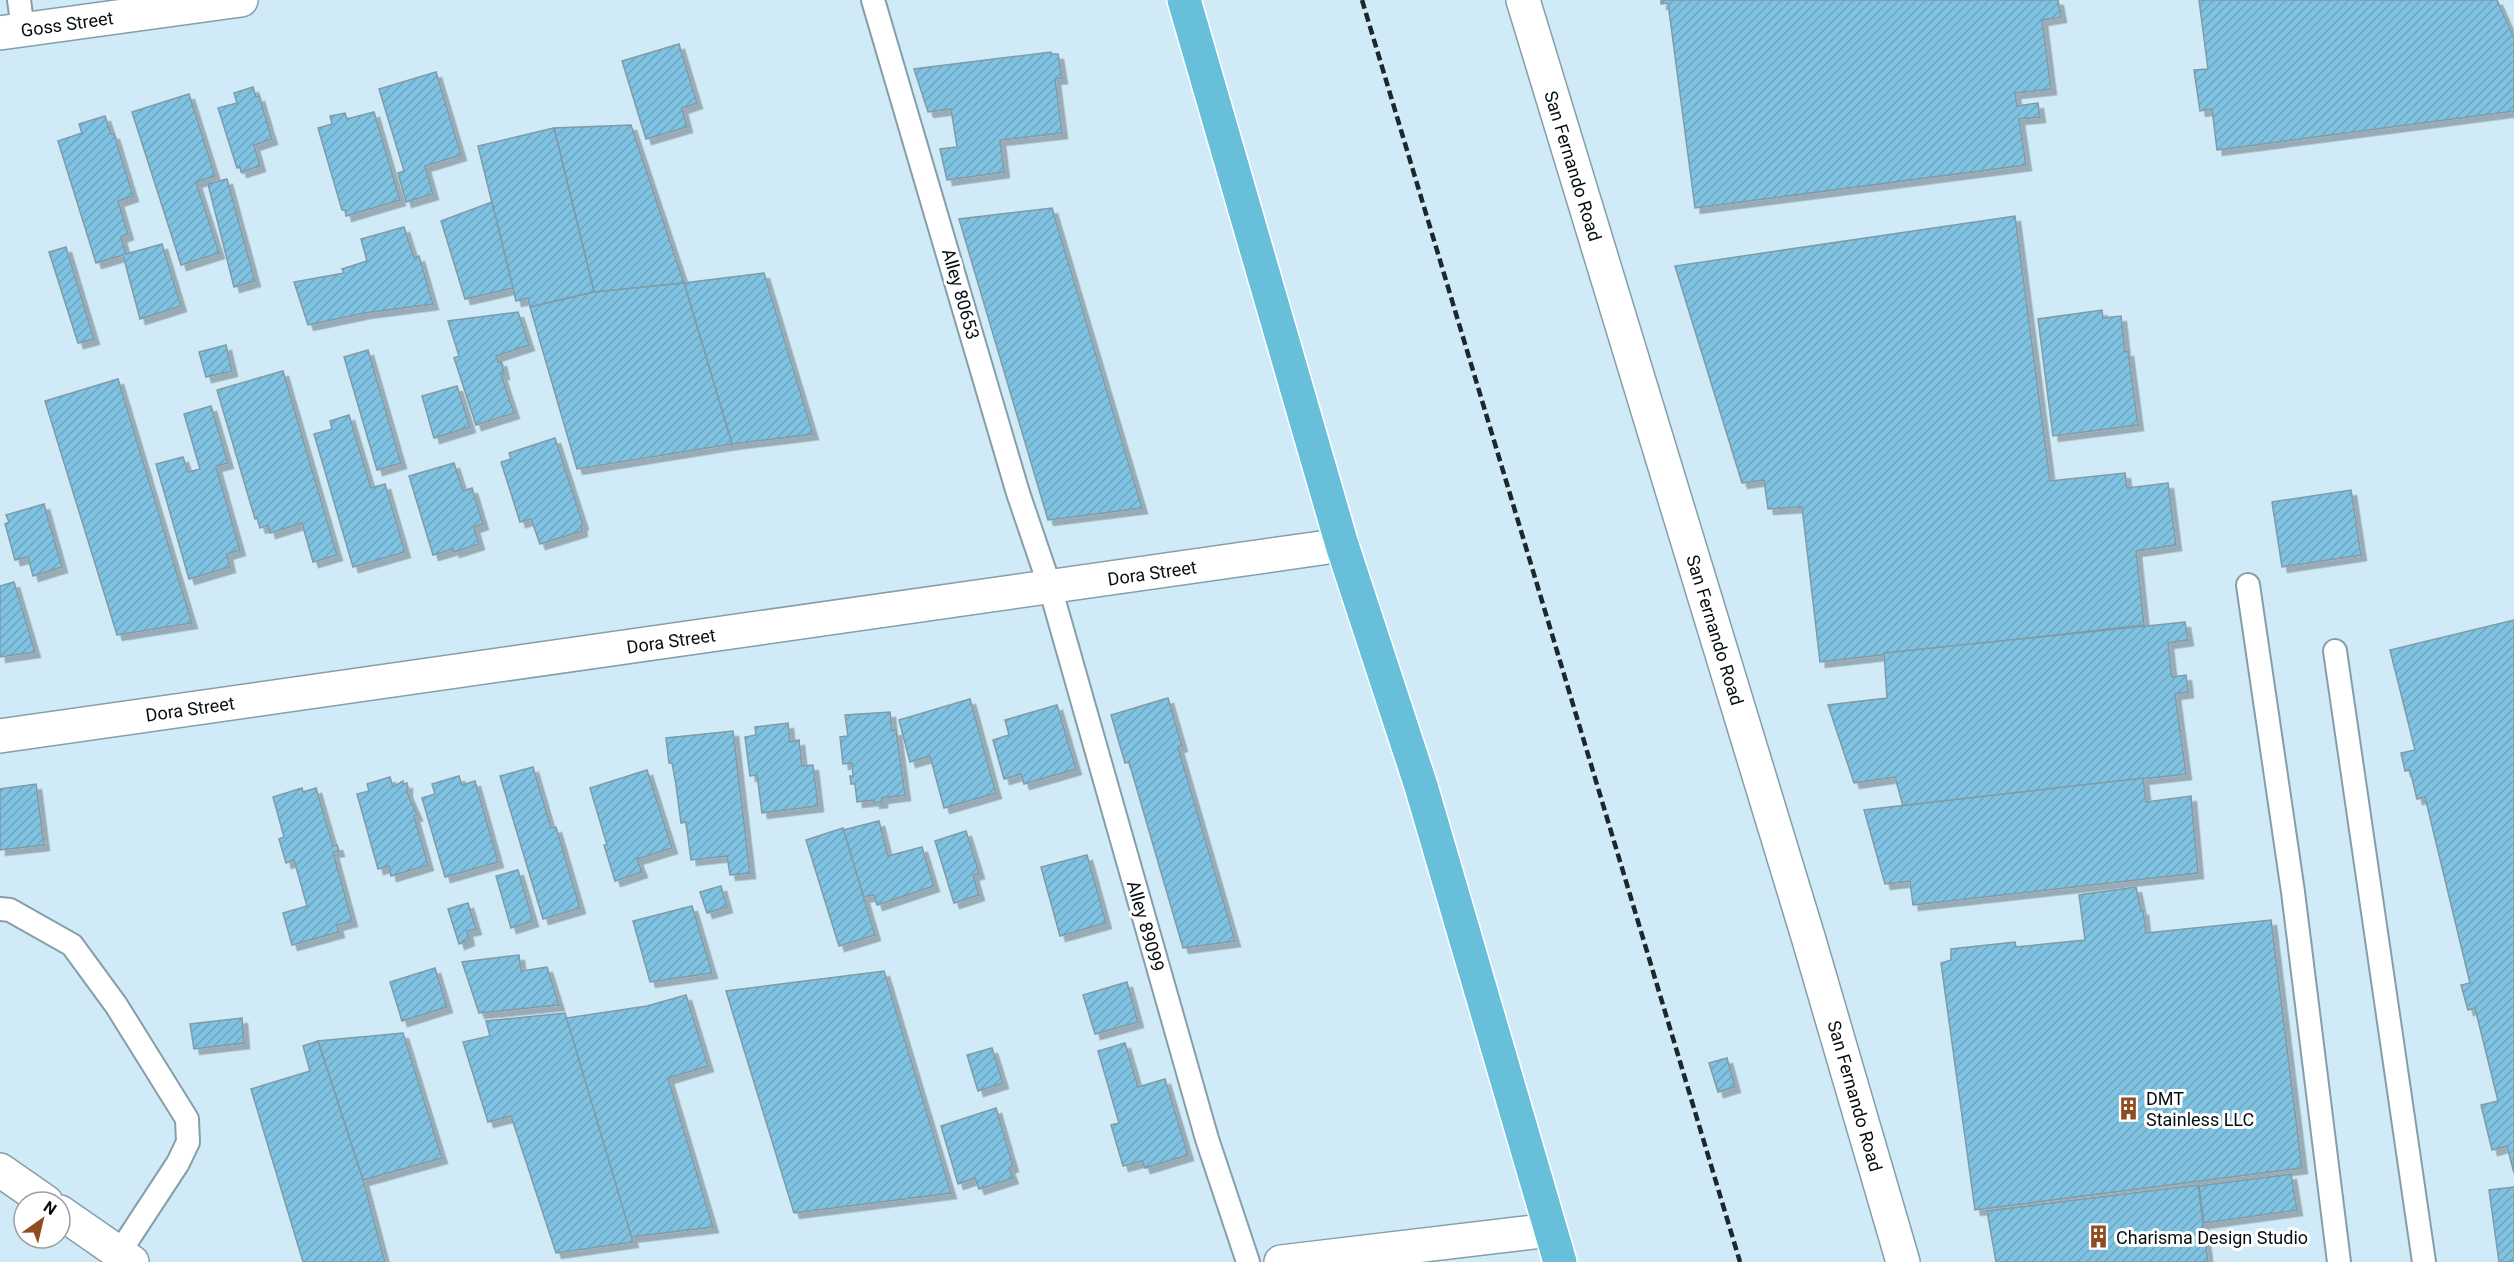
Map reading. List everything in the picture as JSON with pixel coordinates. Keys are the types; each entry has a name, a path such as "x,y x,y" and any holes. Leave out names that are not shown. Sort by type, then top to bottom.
{"main road":[{"path":"1184,0 1342,545 1420,786 1560,1262"}],"street":[{"name":"Goss Street","path":"14,21 114,9 241,0"},
{"name":"San Fernando Road","path":"1523,0 1809,940 1904,1262"},
{"name":"Dora Street","path":"0,736 1342,545"},
{"path":"0,1170 29,1190"},
{"path":"72,1220 125,1258"},
{"path":"1281,1262 1550,1230"}],"lane":[{"name":"Alley 80653","path":"873,0 1018,493 1050,587"},
{"path":"2248,585 2294,892 2339,1262"},
{"name":"Alley 89099","path":"1050,587 1207,1139 1248,1262"},
{"path":"2335,651 2424,1262"},
{"path":"0,909 10,910 72,945 116,1005 187,1119 188,1143 125,1258"}],"building":[{"path":"1661,0 2058,0 2061,17 2042,20 2051,89 2015,93 2017,106 2038,103 2040,117 2019,119 2026,165 1695,208 1668,3 1661,4"},
{"path":"2199,0 2497,0 2514,38 2514,111 2217,150 2212,109 2200,111 2194,70 2208,69"},
{"path":"679,44 697,103 682,108 687,127 646,139 622,61"},
{"path":"1051,52 1051,54 1058,54 1062,78 1055,79 1062,133 1000,140 1004,172 947,180 940,149 957,147 951,109 928,112 914,69"},
{"path":"436,72 461,155 425,166 433,194 406,202 398,173 404,171 379,89"},
{"path":"253,87 256,97 259,96 272,139 254,145 260,166 241,172 240,167 237,168 218,108 237,103 234,93"},
{"path":"189,94 215,176 196,182 219,253 181,265 132,112"},
{"path":"374,112 400,200 346,216 345,210 342,210 318,128 332,124 330,116 345,113 347,119"},
{"path":"105,116 111,134 114,134 133,196 118,201 128,234 121,237 126,254 162,244 181,306 140,319 123,255 96,263 58,141 82,133 79,124"},
{"path":"631,125 684,283 594,292 554,128"},
{"path":"554,128 594,292 530,307 528,298 516,301 478,146"},
{"path":"227,179 255,281 234,287 208,184"},
{"path":"492,202 513,288 465,299 441,221"},
{"path":"1052,208 1142,508 1048,520 959,219"},
{"path":"2015,216 2050,481 2125,473 2127,488 2168,483 2176,545 2136,551 2144,625 1820,662 1802,507 1768,509 1764,480 1742,483 1675,266"},
{"path":"404,227 414,258 419,256 433,304 365,313 308,325 294,282 344,273 342,269 367,261 361,239"},
{"path":"66,247 94,339 78,343 49,252"},
{"path":"764,273 813,434 732,444 684,283"},
{"path":"684,283 732,444 577,469 530,307 594,292"},
{"path":"2102,310 2103,318 2121,316 2138,425 2053,436 2038,319"},
{"path":"518,312 529,345 496,356 498,362 501,361 504,374 501,374 514,413 476,425 454,358 459,356 448,321"},
{"path":"226,345 232,371 206,377 199,352"},
{"path":"368,350 401,463 377,470 344,357"},
{"path":"283,371 337,555 313,562 302,523 270,533 268,525 260,528 257,518 255,519 217,390"},
{"path":"118,379 192,623 117,635 45,401"},
{"path":"457,386 470,427 434,438 422,396"},
{"path":"211,406 228,463 216,466 240,550 227,554 230,567 189,579 156,464 183,457 188,472 200,469 184,414"},
{"path":"349,415 371,488 385,484 405,552 353,567 314,434 332,429 330,421"},
{"path":"555,438 583,524 582,531 540,544 531,519 520,522 501,462 511,459 509,453"},
{"path":"454,463 463,491 472,488 483,524 474,527 479,544 454,552 453,549 433,555 409,476"},
{"path":"2351,490 2361,555 2282,567 2272,502"},
{"path":"44,504 62,567 33,576 28,557 15,560 5,524 9,522 6,515"},
{"path":"14,582 35,652 0,657 0,586"},
{"path":"2514,620 2514,1173 2507,1146 2492,1150 2481,1105 2498,1101 2475,1008 2468,1010 2461,985 2470,983 2425,797 2417,799 2410,770 2405,771 2401,753 2415,750 2390,650"},
{"path":"2185,622 2188,640 2168,643 2172,677 2186,675 2188,692 2175,694 2186,774 1903,806 1895,777 1854,783 1828,705 1887,698 1884,653"},
{"path":"1168,698 1182,746 1178,747 1235,941 1183,948 1129,762 1125,763 1111,715"},
{"path":"970,699 996,793 944,808 930,756 910,762 899,720"},
{"path":"1057,705 1076,769 1024,784 1021,774 1004,779 993,740 1009,735 1005,720"},
{"path":"890,712 892,731 896,730 905,795 882,798 882,802 874,803 874,800 857,802 855,784 851,784 852,763 843,764 840,737 848,736 845,715"},
{"path":"788,723 790,742 799,740 802,766 813,765 818,806 762,813 757,775 750,776 745,737 756,735 755,727"},
{"path":"733,731 750,873 730,875 727,856 691,860 686,822 681,823 666,738"},
{"path":"533,767 551,828 556,827 580,908 543,919 500,776"},
{"path":"647,770 672,848 637,859 642,872 615,881 590,788"},
{"path":"459,776 462,785 475,781 498,862 445,877 422,798 435,794 432,784"},
{"path":"390,777 393,787 403,781 403,784 407,783 407,792 417,815 414,816 428,865 391,876 389,866 378,869 357,794 369,791 367,784"},
{"path":"2143,778 2146,802 2191,796 2198,873 1913,905 1910,881 1885,884 1864,810"},
{"path":"36,784 44,845 0,850 0,789"},
{"path":"302,788 303,792 316,788 333,846 337,845 339,851 333,852 352,921 337,925 339,932 292,945 283,913 307,906 294,860 286,863 279,839 284,837 273,797"},
{"path":"879,821 888,856 922,847 934,886 877,905 874,895 863,897 843,830"},
{"path":"843,828 875,935 839,946 806,840"},
{"path":"966,831 979,873 973,875 979,895 954,903 935,841"},
{"path":"1087,855 1106,923 1060,936 1041,867"},
{"path":"518,870 533,921 511,928 496,876"},
{"path":"721,886 727,907 707,913 700,892"},
{"name":"DMT Stainless LLC","path":"2136,887 2141,911 2143,910 2146,933 2271,920 2302,1168 1975,1210 1941,963 1951,960 1951,949 2015,942 2016,947 2085,940 2079,895"},
{"path":"468,903 476,929 467,931 469,940 459,944 448,909"},
{"path":"692,906 712,973 650,982 633,921"},
{"path":"519,955 521,971 547,967 559,1005 479,1013 462,962"},
{"path":"435,968 447,1007 402,1021 390,982"},
{"path":"884,971 951,1193 794,1213 726,991"},
{"path":"1127,982 1138,1022 1095,1034 1083,995"},
{"path":"686,995 708,1066 668,1078 713,1227 630,1237 566,1018 647,1006"},
{"path":"565,1013 633,1242 556,1253 511,1116 488,1122 463,1042 490,1036 486,1021"},
{"path":"242,1018 244,1043 194,1049 190,1024"},
{"path":"403,1033 442,1158 363,1180 318,1041"},
{"path":"318,1041 363,1180 385,1262 303,1262 251,1089 310,1071 303,1046"},
{"path":"1125,1043 1138,1087 1165,1079 1188,1155 1145,1168 1142,1161 1123,1166 1111,1125 1119,1123 1098,1051"},
{"path":"992,1048 1003,1083 978,1091 967,1055"},
{"path":"1727,1058 1735,1087 1718,1092 1709,1063"},
{"path":"996,1108 1013,1166 1009,1168 1013,1178 979,1189 975,1178 958,1184 941,1126"},
{"name":"Charisma Design Studio","path":"2291,1174 2297,1210 2204,1223 2199,1186"},
{"name":"Charisma Design Studio","path":"2198,1185 2208,1262 1996,1262 1987,1211"},
{"path":"2514,1187 2514,1262 2499,1262 2489,1190"}],"railway":[{"path":"1362,0 1740,1262"}],"place":[{"name":"DMT Stainless LLC","path":"2128,1108"},
{"name":"Charisma Design Studio","path":"2098,1237"}]}
